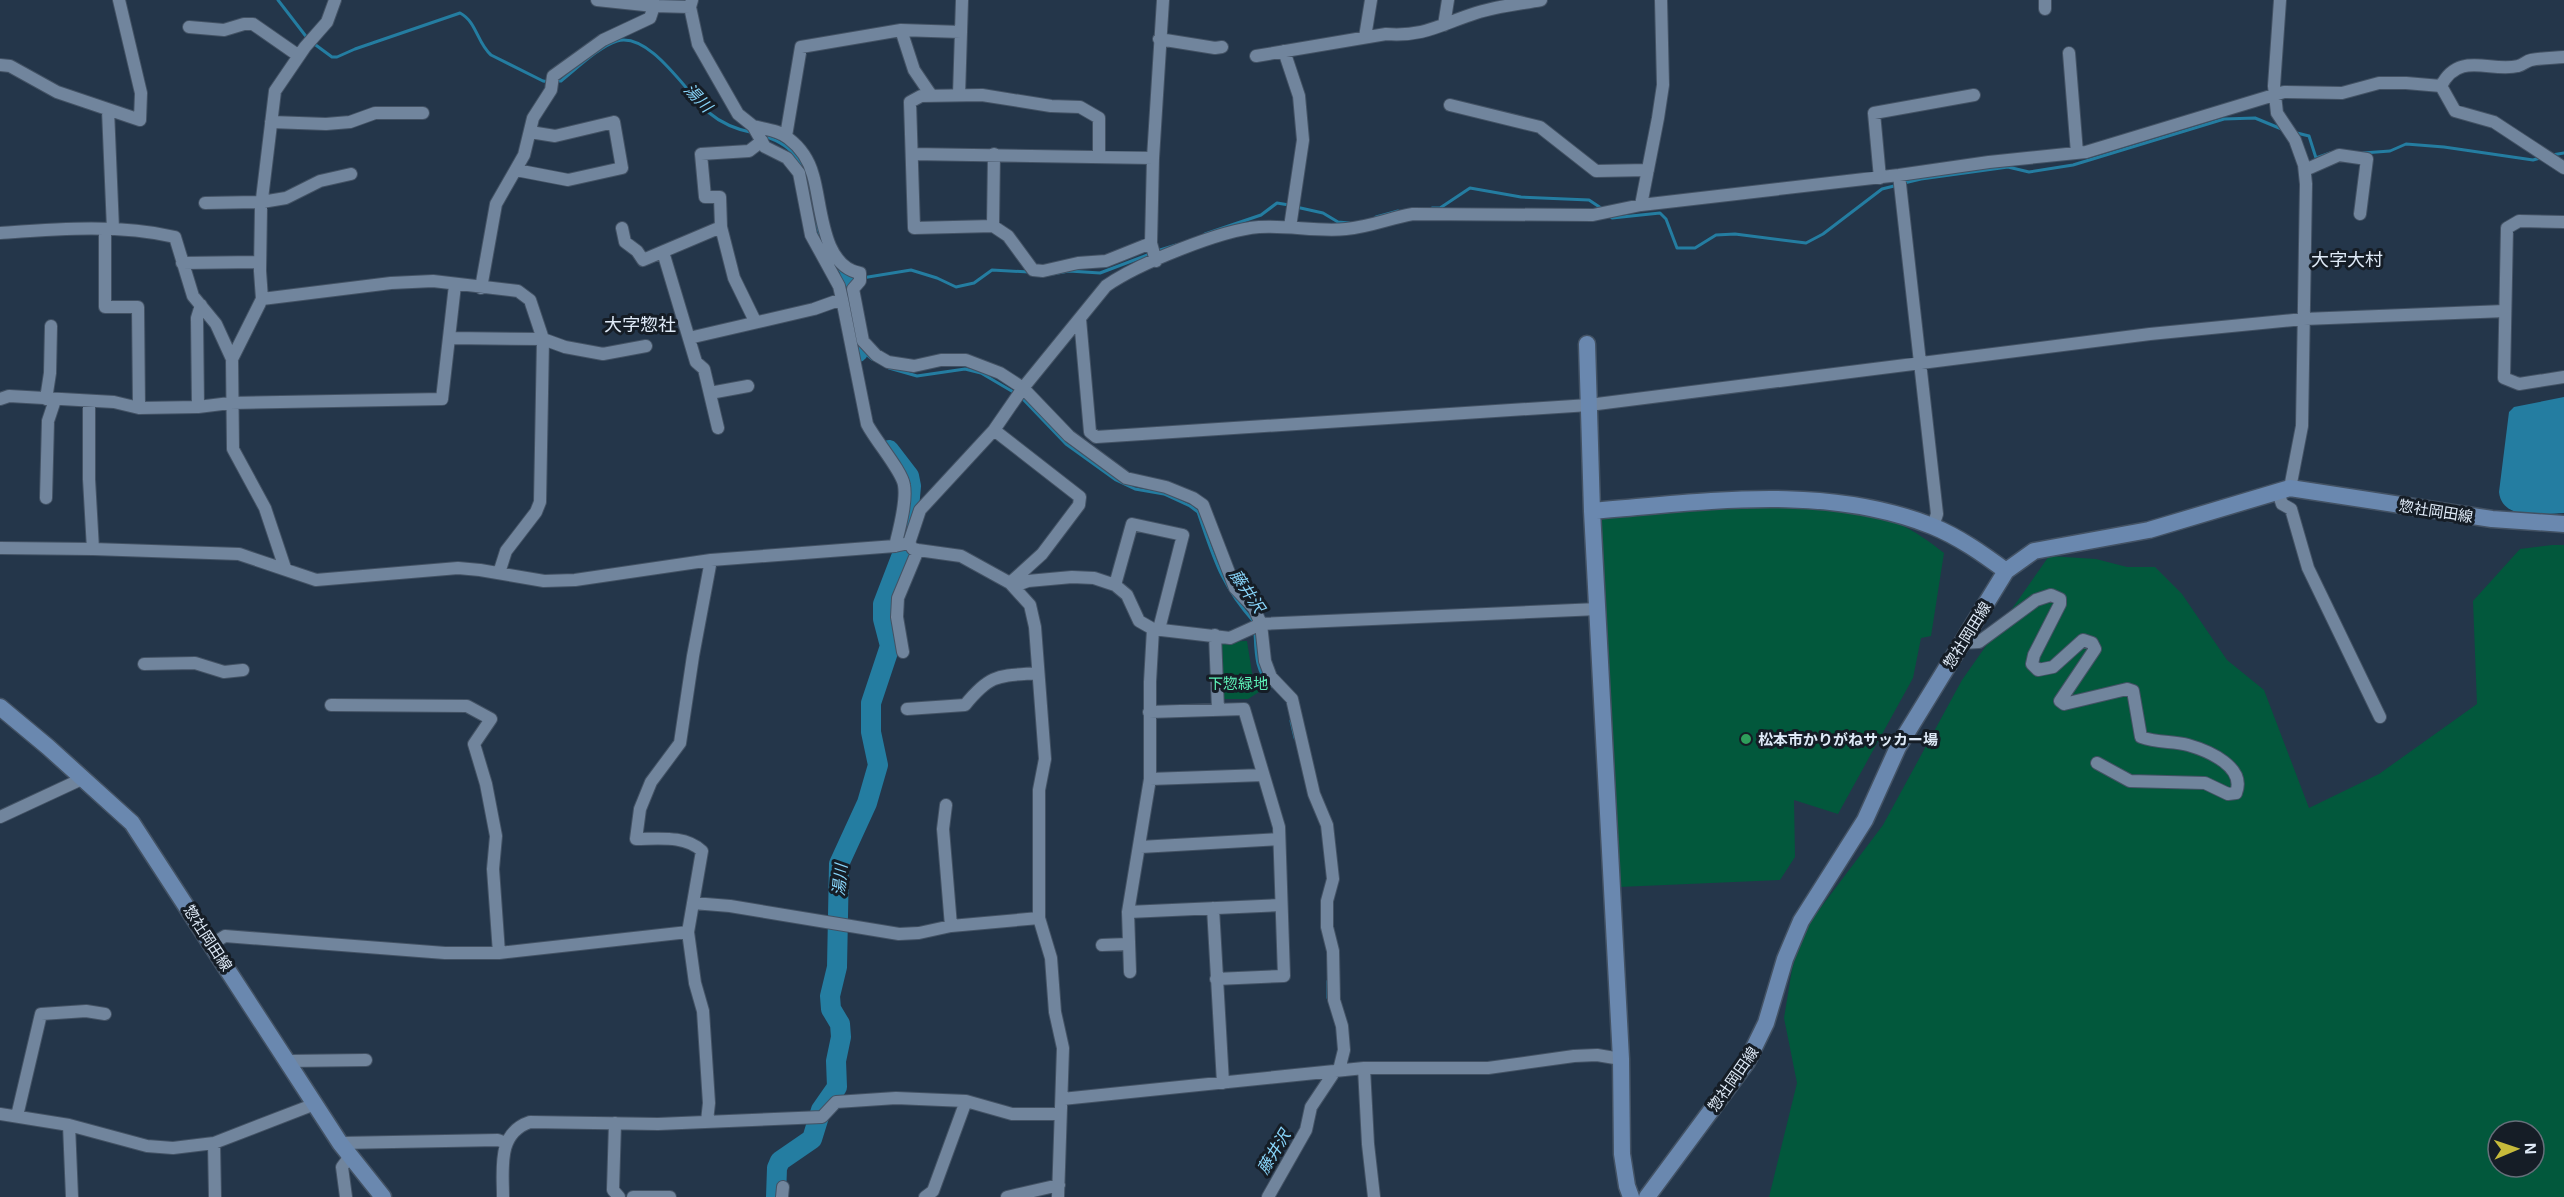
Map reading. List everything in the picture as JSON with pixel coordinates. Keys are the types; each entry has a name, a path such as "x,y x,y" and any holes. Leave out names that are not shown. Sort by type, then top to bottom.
{"main road":[{"path":"1587,344 1592,511 1621,1059 1622,1154 1631,1197"},
{"name":"惣社岡田線","path":"1647,1197 1734,1080 1759,1042 1785,959 1801,921 1865,820 1898,747 1915,717 1963,644 2006,571 2034,551 2148,530 2284,490 2492,519 2564,524"},
{"path":"1592,511 1776,497 1862,507 1933,526 1977,550 2006,571"},
{"name":"惣社岡田線","path":"0,708 84,778 132,823 345,1149 383,1197"}],"street":[{"path":"0,65 10,66 57,92 140,120 141,93 119,0"},
{"path":"285,568 265,508 232,449 230,403 232,359 262,300 260,262 262,202 275,91 299,56 327,22 335,0"},
{"path":"597,0 691,4 698,44 738,114 753,126 765,147 788,158 799,173 811,236 839,286 867,424 904,485 901,522 895,546"},
{"path":"958,95 962,0"},
{"path":"1156,261 1151,243 1153,158 1163,0"},
{"path":"1365,37 1371,0"},
{"path":"1444,26 1449,0"},
{"path":"1256,56 1386,34 1407,36 1429,32 1477,12 1541,0"},
{"path":"1641,206 1663,85 1661,0"},
{"path":"2280,0 2275,95 2277,113 2295,140 2305,170 2302,426 2282,504 2291,509 2308,568 2380,717"},
{"path":"481,288 496,204 516,170 533,118 551,90 553,76 603,40 650,18 654,3"},
{"path":"189,27 224,30 244,24 253,24 299,56"},
{"path":"786,136 801,47 901,30 961,32"},
{"path":"901,30 914,70 931,95"},
{"path":"1159,39 1215,48 1222,47"},
{"path":"1284,51 1299,96 1302,140 1290,226"},
{"path":"2069,53 2077,153"},
{"path":"2441,86 2446,76 2457,69 2473,65 2518,66 2528,61 2564,57"},
{"path":"903,652 897,617 898,598 913,547 920,510 994,430 1023,388 1106,286 1122,274 1228,233 1258,227 1344,229 1375,225 1398,216 1413,214 1593,215 1641,206 2077,153 2130,140 2284,92 2342,93 2357,91 2379,83 2441,86"},
{"path":"2441,86 2455,111 2494,122 2564,168"},
{"path":"1099,156 1099,118 1080,107 1051,106 982,95 921,96 910,102 914,228 993,226 1008,236 1033,270 1044,271 1078,263 1106,261 1151,243"},
{"path":"1880,178 1874,113 1974,95"},
{"path":"1450,105 1540,127 1596,171 1648,170"},
{"path":"108,110 109,229 105,307 138,307 139,408"},
{"path":"271,122 326,124 350,122 375,112 423,113"},
{"path":"516,170 568,180 622,168 614,122 555,136 530,132"},
{"path":"753,126 786,136 801,150 811,168 819,197 823,228 831,246 844,267 860,273 860,281 853,289 864,341 876,355 903,366 924,366 941,360 966,360 1000,373 1023,388 1069,436 1126,478 1166,487 1203,505 1235,588 1254,608 1256,627 1271,677 1292,699 1314,794 1327,825 1333,879 1328,902 1328,927 1333,951 1334,1000 1342,1026 1344,1050 1337,1070 1311,1107 1306,1130 1268,1197"},
{"path":"755,321 734,278 721,227 720,197 705,197 701,154 749,151 762,141"},
{"path":"912,154 1153,158"},
{"path":"993,154 993,226"},
{"path":"2305,170 2339,155 2367,159 2360,214"},
{"path":"205,203 262,202 286,198 320,181 351,174"},
{"path":"1899,175 1937,514 1933,526"},
{"path":"2564,222 2519,220 2507,228 2504,378 2519,384 2564,377"},
{"path":"622,228 625,242 637,251 643,260 721,227"},
{"path":"0,233 109,229 175,237 193,296 216,324 232,359"},
{"path":"663,252 696,362 705,369 718,428"},
{"path":"182,263 260,262"},
{"path":"262,300 391,283 433,281 518,291 530,300 543,339 540,391 540,502 536,512 506,551 499,573"},
{"path":"0,399 9,396 114,402 139,408 198,407 230,403 442,399 455,285"},
{"path":"689,338 814,309 842,299"},
{"path":"198,407 197,318 201,305"},
{"path":"1080,319 1090,432 1096,436 1588,405 2138,336 2304,318 2505,311"},
{"path":"46,498 48,422 51,399 51,326"},
{"path":"449,338 543,339 565,347 603,354 646,346"},
{"path":"710,393 748,386"},
{"path":"89,402 89,479 93,549"},
{"path":"994,430 1080,497 1079,505 1042,554 1012,585"},
{"path":"1115,585 1132,524 1183,535 1156,629 1149,712 1150,779 1128,912 1130,972"},
{"path":"0,548 239,554 316,580 458,568 544,581 575,580 711,560 895,546 961,556 1012,585 1030,605 1035,627 1045,759 1040,790 1039,918 1051,958 1055,1012 1063,1048 1058,1191 1007,1197"},
{"path":"707,1120 710,1103 703,1011 695,984 688,932 702,851 695,844 684,840 636,839 640,810 651,782 680,743 711,560"},
{"path":"1012,585 1028,581 1072,577 1094,578 1115,585 1127,595 1139,621 1156,629 1230,638 1256,627 1598,609"},
{"path":"1963,644 1979,642 2036,600 2051,595 2060,599 2060,604 2034,655 2032,664 2038,670 2053,668 2083,640 2092,643 2095,649 2060,701 2064,704 2127,689 2133,691 2142,737 2189,745 2220,758 2236,774 2238,786 2236,793 2228,794 2205,783 2130,781 2097,763"},
{"path":"1215,635 1218,710"},
{"path":"144,664 195,663 224,672 243,670"},
{"path":"907,709 965,705 979,687 996,676 1038,673"},
{"path":"331,705 467,706 492,719 474,744 486,784 496,836 493,869 499,953"},
{"path":"1149,712 1244,709 1279,827 1284,976 1216,979"},
{"path":"1150,779 1263,775"},
{"path":"0,817 84,778"},
{"path":"946,805 943,828 951,926"},
{"path":"1140,847 1279,839"},
{"path":"693,903 730,906 899,934 919,933 951,926 1039,918"},
{"path":"1128,912 1281,905"},
{"path":"1213,908 1223,1083"},
{"path":"212,944 225,936 445,952 499,953 688,932"},
{"path":"1102,945 1129,944"},
{"path":"17,1116 40,1014 86,1011 105,1014"},
{"path":"1062,1099 1364,1068 1488,1068 1597,1055 1621,1059"},
{"path":"287,1061 366,1060"},
{"path":"1364,1068 1368,1144 1374,1197"},
{"path":"503,1197 502,1159 506,1143 509,1135 519,1125 530,1122 658,1124 707,1120 822,1117 836,1102 868,1099 966,1101 1012,1114 1059,1114"},
{"path":"925,1197 933,1191 966,1101"},
{"path":"0,1114 69,1125 147,1146 173,1148 214,1143 315,1104"},
{"path":"615,1123 613,1190 619,1197"},
{"path":"69,1125 72,1197"},
{"path":"346,1197 342,1167 345,1149 498,1140 506,1143"},
{"path":"214,1143 214,1197"},
{"path":"633,1197 670,1197"}],"green space":[{"name":"松本市かりがねサッカー場","path":"1774,502 1837,509 1883,518 1910,530 1944,553 1931,636 1921,638 1913,678 1838,814 1794,800 1795,857 1780,880 1619,887 1600,522 1607,515"},
{"path":"2564,545 2564,1197 1769,1197 1797,1083 1784,1018 1792,969 1803,931 1883,825 1962,680 2049,556 2096,559 2127,567 2155,567 2182,594 2227,660 2264,690 2309,808 2379,774 2477,704 2473,601 2520,549"},
{"name":"下惣緑地","path":"1247,641 1252,673 1259,692 1248,699 1223,699 1220,642"}],"water":[{"path":"2564,397 2564,513 2515,512 2507,508 2499,492 2509,412 2514,407"}],"waterway":[{"name":"湯川","path":"278,0 308,39"},
{"name":"湯川","path":"313,43 332,57 337,57 460,13 474,27 491,55 543,81 550,82"},
{"name":"湯川","path":"556,81 561,81 588,58 610,44 617,41 629,41 642,45 654,54 713,116 730,126 754,133"},
{"path":"1904,183 2008,167 2029,172 2073,165 2224,119 2255,118 2284,130"},
{"path":"2297,133 2309,136 2316,158 2330,153"},
{"name":"湯川","path":"763,136 781,143 793,153 801,165 823,242"},
{"path":"2363,153 2390,151 2406,144 2533,160 2540,158"},
{"path":"2552,155 2564,153"},
{"path":"1609,215 1612,218 1660,213 1666,219 1677,248 1695,248 1716,235 1735,234 1806,243 1823,234 1882,189 1898,185"},
{"path":"1432,208 1440,208 1470,188 1521,197 1589,200 1604,210"},
{"path":"1205,234 1261,215 1277,203 1289,205"},
{"path":"1296,207 1323,213 1338,222 1349,223"},
{"path":"1376,217 1398,211"},
{"path":"1157,251 1176,245"},
{"path":"1041,276 1069,271 1100,273 1150,254"},
{"name":"湯川","path":"837,266 847,281 855,279"},
{"path":"862,278 911,270 956,287 974,283 992,270 1029,272"},
{"name":"湯川","path":"847,281 858,352"},
{"name":"藤井沢","path":"857,346 872,359"},
{"name":"藤井沢","path":"889,368 917,376 965,369 981,373 1015,393"},
{"name":"藤井沢","path":"1021,397 1066,444 1116,480 1135,489 1164,494 1198,512 1226,583 1254,622"},
{"name":"湯川","path":"889,450 909,476 911,486 907,530"},
{"name":"湯川","path":"776,1197 777,1168 780,1161 812,1139 821,1110 837,1087 836,1061 841,1037 840,1024 831,1009 830,996 837,967 839,864 867,803 878,765 871,732 871,703 890,646 883,619 883,604 903,552"},
{"name":"藤井沢","path":"1255,631 1259,668 1271,686"},
{"name":"藤井沢","path":"1291,721 1295,738"},
{"name":"藤井沢","path":"1328,981 1328,998"}],"place":[{"name":"松本市かりがねサッカー場","path":"1746,739"}],"district":[{"name":"大字大村","path":"2347,260"},
{"name":"大字惣社","path":"640,325"}]}
